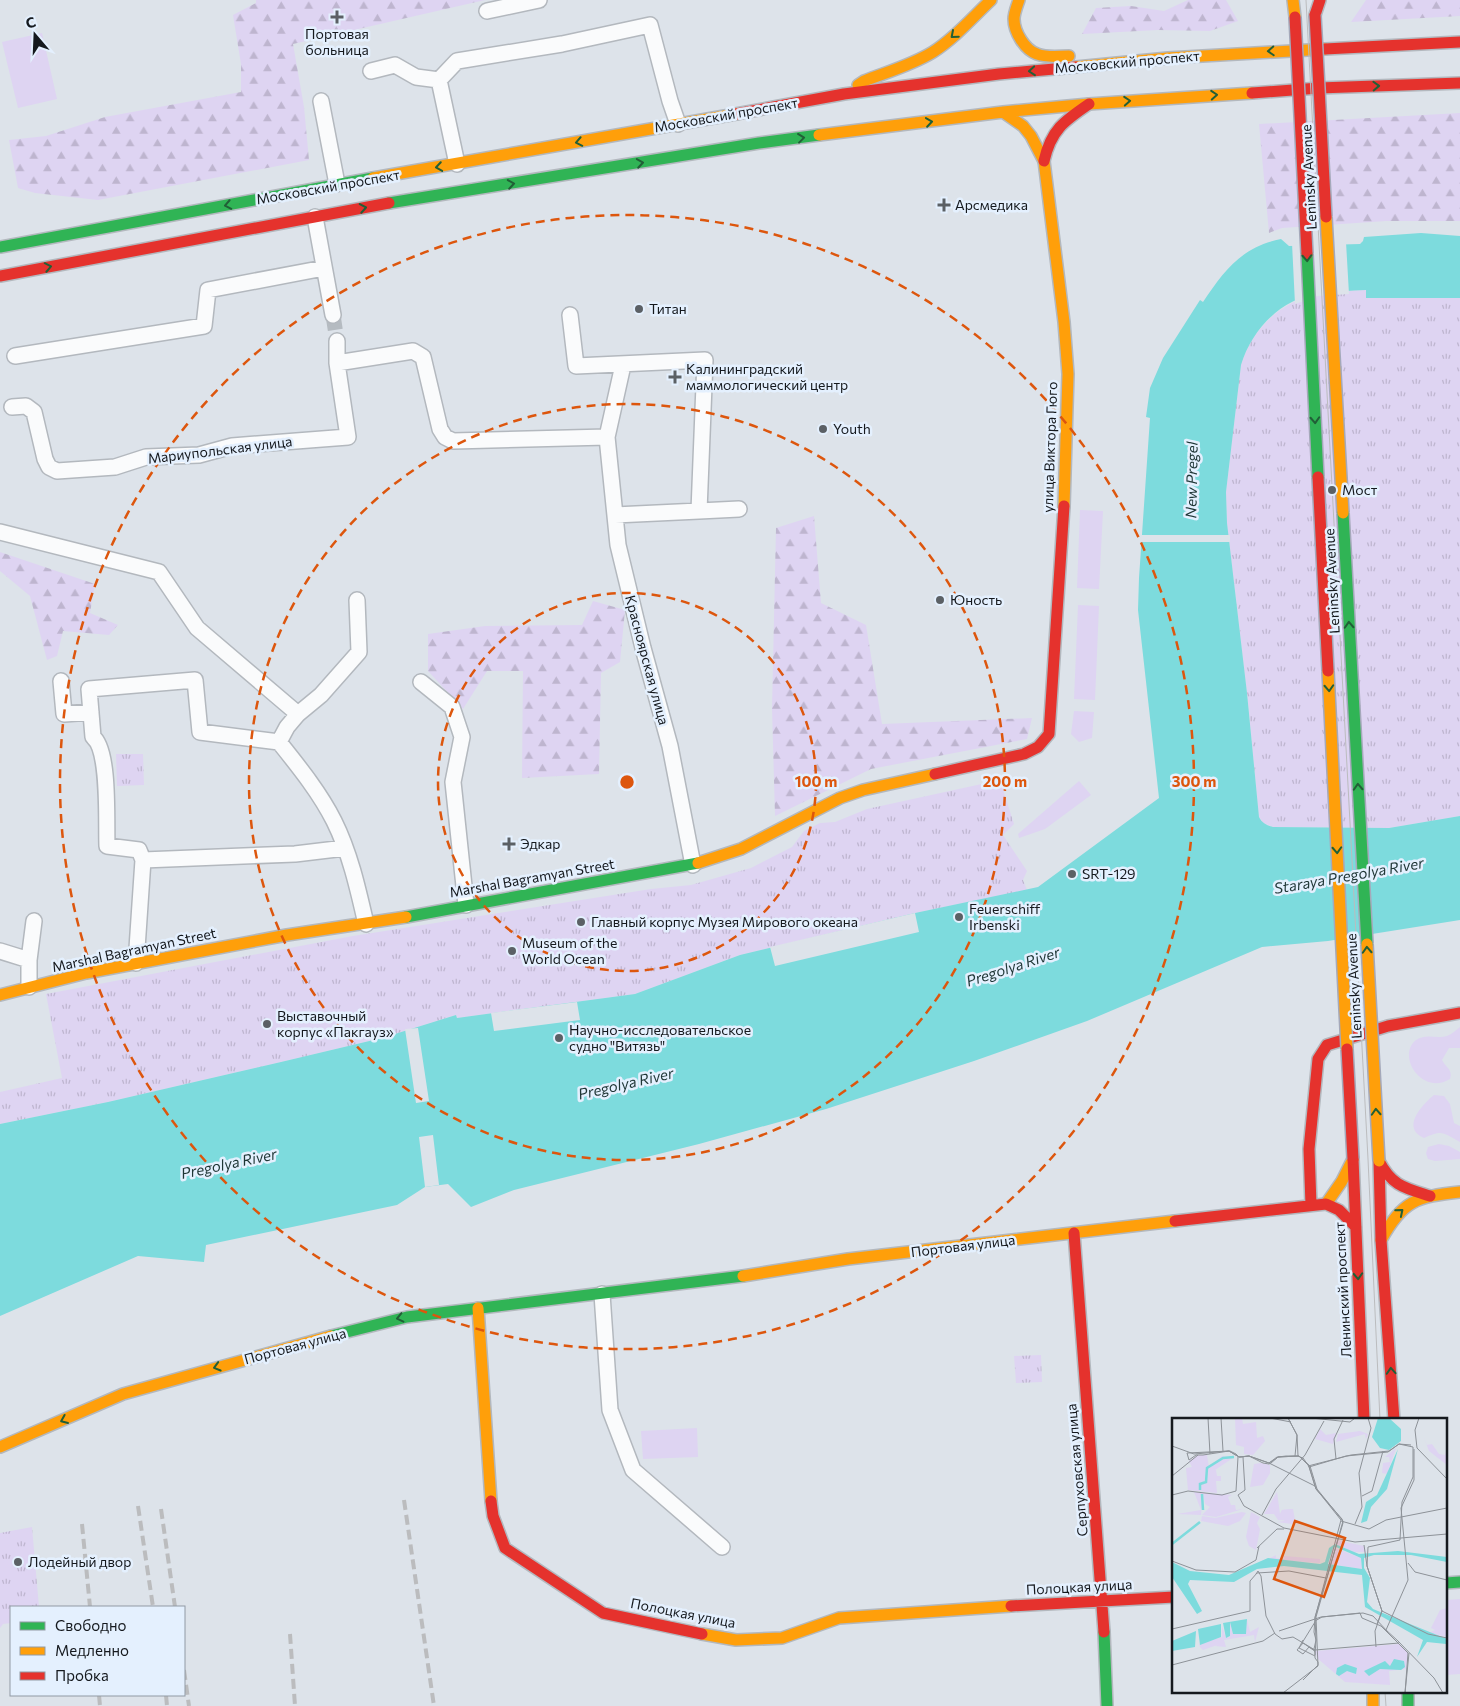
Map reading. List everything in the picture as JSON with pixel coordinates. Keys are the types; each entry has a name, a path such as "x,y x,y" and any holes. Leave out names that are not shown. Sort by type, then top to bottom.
{"main road":[{"path":"844,94 864,81 912,63 933,52 991,0"},
{"path":"1019,0 1015,11 1014,23 1026,47 1035,54 1079,56 1118,52 1168,58"},
{"name":"Leninsky Avenue","path":"1314,0 1379,1161"},
{"path":"1315,14 1320,0"},
{"name":"Leninsky Avenue","path":"1292,1 1353,1159"},
{"name":"Московский проспект","path":"0,247 337,184 457,164 488,166 678,124 844,94 999,74 1168,58 1460,42"},
{"name":"Московский проспект","path":"0,276 366,207 759,143 1003,112 1088,104 1319,88 1460,83"},
{"name":"улица Виктора Гюго","path":"1049,734 1066,473 1068,374 1064,322 1044,161 1046,148 1056,129 1088,104"},
{"name":"улица Виктора Гюго","path":"1003,112 1023,126 1031,136 1044,161"},
{"path":"488,166 490,187"},
{"name":"Marshal Bagramyan Street","path":"0,995 86,973 136,963 693,865 741,849 840,798 863,790 1022,754 1040,747 1049,734"},
{"path":"1311,1205 1309,1149 1318,1059 1326,1045 1388,1026 1460,1013"},
{"path":"1353,1159 1342,1181 1326,1204 1334,1206 1356,1227"},
{"name":"Ленинский проспект","path":"1353,1159 1364,1418"},
{"path":"1379,1161 1385,1174 1393,1182 1430,1196"},
{"path":"1379,1161 1381,1240 1394,1418"},
{"path":"1381,1240 1394,1218 1404,1208 1430,1196 1460,1192"},
{"name":"Портовая улица","path":"0,1447 123,1394 314,1340 407,1317 708,1281 848,1259 1326,1204"},
{"name":"Серпуховская улица","path":"1074,1233 1103,1600 1107,1706"},
{"name":"Полоцкая улица","path":"478,1308 490,1490 493,1516 505,1548 603,1613 689,1632 736,1640 782,1638 839,1618 1172,1597"}],"street":[{"path":"487,11 539,0"},
{"path":"370,71 395,66 416,78 439,80 457,62 562,44 650,25 678,124"},
{"path":"439,80 457,164"},
{"path":"321,101 337,184"},
{"path":"315,217 333,315"},
{"path":"15,356 204,326 208,290 324,268"},
{"path":"570,315 576,366 705,360 699,511"},
{"name":"Мариупольская улица","path":"12,407 26,406 34,412 44,459 49,467 57,471 115,467 146,457 199,455 232,446 348,437 337,363 337,341"},
{"path":"337,363 413,351 419,353 423,357 440,429 445,437 453,441 607,437"},
{"name":"Красноярская улица","path":"623,364 607,437 618,545 640,638 670,746 693,865"},
{"path":"615,515 739,509"},
{"path":"0,532 159,572 197,628 298,714"},
{"path":"279,742 287,727 298,714 321,695 359,652 357,600"},
{"path":"136,963 142,860 139,850 107,846 105,765 98,741 92,737 89,689 195,680 200,732 279,742 304,774 334,821 354,874 366,924"},
{"path":"62,681 64,714 91,712"},
{"path":"421,682 452,707 462,737 453,782 466,905"},
{"path":"142,860 295,854 345,848"},
{"path":"29,988 29,960 34,921"},
{"path":"0,951 29,960"},
{"path":"602,1294 610,1410 633,1470 722,1547"}],"green space":[{"path":"256,0 485,0 293,44 304,107 309,160 98,200 35,193 18,188 9,140 46,136 105,117 241,92 241,64 233,15 256,3"},
{"path":"1188,0 1226,0 1238,21 1210,31 1158,30 1082,34 1096,8 1131,6 1164,11"},
{"path":"1366,0 1460,0 1460,16 1351,22"},
{"path":"42,33 57,99 18,108 2,42"},
{"path":"1460,113 1460,221 1386,221 1282,228 1269,233 1259,124"},
{"path":"1366,290 1366,298 1460,298 1460,816 1389,828 1273,827 1263,823 1259,817 1227,523 1226,492 1241,365 1252,340 1260,329 1269,319 1290,304 1316,294"},
{"path":"1080,510 1103,511 1099,589 1077,588"},
{"path":"814,516 821,603 866,625 882,724 1032,718 1027,739 871,769 775,816 772,708 776,528"},
{"path":"0,552 95,584 90,613 118,625 109,635 63,631 57,656 47,660 30,596 0,571"},
{"path":"593,601 625,610 620,662 601,673 599,774 522,778 523,671 487,671 463,709 428,671 428,634 485,626 582,625"},
{"path":"1078,605 1099,606 1095,700 1074,699"},
{"path":"1074,711 1094,712 1092,738 1079,742 1071,734"},
{"path":"116,754 143,754 144,785 117,786"},
{"name":"Museum of the World Ocean","path":"1000,780 1014,824 1003,835 1027,871 1023,880 1027,890 915,913 740,955 635,994 457,1018 456,1015 382,1038 108,1102 0,1124 0,1092 62,1078 46,994 353,936 651,889 691,885 751,868 792,847 804,831 820,823 835,822 867,809"},
{"path":"1079,781 1091,795 1045,829 1019,838 1018,834"},
{"path":"1460,1027 1460,1048 1449,1048 1442,1060 1450,1071 1450,1079 1440,1083 1430,1082 1415,1072 1409,1055 1411,1047 1416,1040 1428,1036 1447,1036"},
{"path":"1434,1095 1444,1096 1450,1104 1454,1123 1460,1126 1460,1142 1443,1133 1424,1138 1417,1134 1414,1128 1416,1116 1424,1104"},
{"path":"1439,1144 1449,1146 1460,1152 1460,1159 1435,1161 1428,1159 1426,1153 1428,1147"},
{"path":"1041,1355 1042,1382 1016,1383 1014,1356"},
{"path":"697,1428 698,1457 643,1459 641,1431"},
{"path":"32,1527 39,1606 10,1606 10,1623 3,1624 0,1628 0,1533"},
{"path":"1460,1599 1460,1674 1448,1675 1448,1600"}],"water":[{"path":"1421,233 1460,236 1460,298 1366,298 1366,290 1319,293 1305,296 1281,309 1260,328 1252,339 1241,365 1226,492 1227,523 1260,819 1264,824 1273,827 1389,828 1460,816 1460,920 1328,941 1262,947 1087,1021 974,1061 826,1109 699,1144 514,1190 471,1207 448,1184 425,1187 397,1205 206,1245 204,1262 138,1256 0,1316 0,1124 108,1102 382,1038 456,1015 457,1018 635,994 740,955 915,913 1038,887 1159,798 1138,610 1150,418 1146,417 1150,388 1163,358 1200,300 1203,302 1218,280 1235,262 1255,248 1281,239 1289,246 1360,244 1364,237"}],"pier":[{"path":"1346,242 1349,294 1318,296 1295,304 1292,243"},
{"path":"1141,535 1230,535 1230,542 1141,542"},
{"path":"915,913 919,932 775,966 770,947"},
{"path":"577,1002 580,1020 494,1031 491,1013"},
{"path":"418,1028 429,1101 416,1103 405,1029"},
{"path":"433,1135 439,1185 425,1187 419,1137"}],"tunnel":[{"path":"333,315 337,341"}],"tram line":[{"path":"1306,0 1368,1159 1380,1418"},
{"path":"1385,1694 1386,1706"}],"railway":[{"path":"404,1500 434,1706"},
{"path":"138,1506 153,1606"},
{"path":"161,1509 175,1606"},
{"path":"82,1524 90,1606"},
{"path":"290,1634 295,1706"},
{"path":"185,1677 189,1706"},
{"path":"99,1696 100,1706"},
{"path":"166,1696 167,1706"}],"traffic: fast":[{"path":"389,203 819,135"},
{"path":"0,247 373,178"},
{"path":"1307,254 1318,477"},
{"path":"1343,513 1367,944"},
{"path":"406,917 698,863"},
{"path":"331,1336 407,1317 743,1276"},
{"path":"1448,1583 1460,1582"},
{"path":"1104,1632 1107,1706"},
{"path":"1408,1694 1408,1706"}],"traffic: slow":[{"path":"858,85 917,61 933,52 956,34 991,0"},
{"path":"1019,0 1014,14 1014,24 1024,45 1041,55 1069,56"},
{"path":"1293,0 1295,17"},
{"path":"1076,67 1168,58 1325,49"},
{"path":"819,135 1003,112 1252,93"},
{"path":"1003,112 1023,126 1031,136 1044,161 1064,322 1068,374 1064,506"},
{"path":"373,178 736,114"},
{"path":"1326,217 1343,513"},
{"path":"1328,671 1347,1049"},
{"path":"698,863 741,849 840,798 863,790 935,774"},
{"path":"0,995 86,973 287,935 406,917"},
{"path":"1367,944 1379,1161"},
{"path":"1326,1204 1342,1181 1353,1159"},
{"path":"1381,1240 1396,1216 1412,1203 1432,1196 1460,1192"},
{"path":"743,1276 848,1259 1175,1221"},
{"path":"478,1308 491,1501"},
{"path":"0,1447 123,1394 331,1336"},
{"path":"702,1634 736,1640 782,1638 839,1618 1011,1606"},
{"path":"1373,1694 1373,1706"}],"traffic: jam":[{"path":"1315,15 1320,0"},
{"path":"1315,15 1326,217"},
{"path":"1295,17 1307,254"},
{"path":"1325,49 1460,42"},
{"path":"736,114 844,94 999,74 1076,67"},
{"path":"1252,93 1319,88 1460,83"},
{"path":"1044,161 1050,141 1060,127 1089,104"},
{"path":"0,276 389,203"},
{"path":"1318,477 1328,671"},
{"path":"935,774 1024,754 1038,747 1049,734 1064,506"},
{"path":"1311,1205 1309,1149 1318,1059 1327,1045 1388,1026 1460,1013"},
{"path":"1347,1049 1353,1159"},
{"path":"1353,1159 1364,1418"},
{"path":"1379,1161 1394,1181 1406,1188 1430,1196"},
{"path":"1379,1161 1381,1240 1394,1418"},
{"path":"1175,1221 1326,1204 1339,1210 1356,1227"},
{"path":"1074,1233 1104,1632"},
{"path":"491,1501 493,1516 505,1548 603,1613 702,1634"},
{"path":"1011,1606 1172,1597"}],"place":[{"name":"Портовая больница","path":"337,17"},
{"name":"Арсмедика","path":"944,205"},
{"name":"Титан","path":"639,309"},
{"name":"Калининградский маммологический центр","path":"675,377"},
{"name":"Youth","path":"823,429"},
{"name":"Мост","path":"1332,490"},
{"name":"Юность","path":"940,600"},
{"name":"Эдкар","path":"509,844"},
{"name":"SRT-129","path":"1072,874"},
{"name":"Feuerschiff Irbenski","path":"959,917"},
{"name":"Главный корпус Музея Мирового океана","path":"581,922"},
{"name":"Museum of the World Ocean","path":"512,951"},
{"name":"Выставочный корпус «Пакгауз»","path":"267,1024"},
{"name":"Научно-исследовательское судно \"Витязь\"","path":"559,1038"},
{"name":"Лодейный двор","path":"18,1562"}],"water label":[{"name":"New Pregel","path":"1192,480"},
{"name":"Staraya Pregolya River","path":"1349,876"},
{"name":"Pregolya River","path":"1013,967"},
{"name":"Pregolya River","path":"626,1084"},
{"name":"Pregolya River","path":"229,1164"}]}
